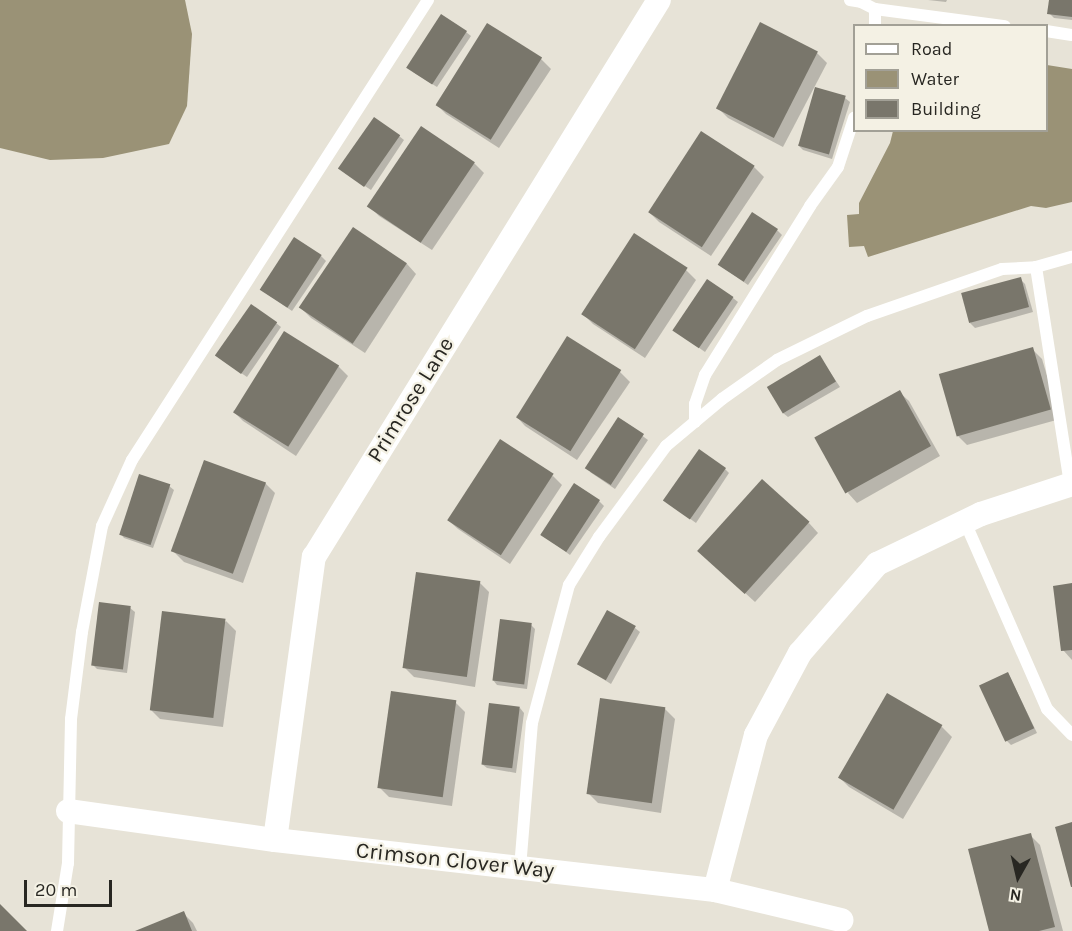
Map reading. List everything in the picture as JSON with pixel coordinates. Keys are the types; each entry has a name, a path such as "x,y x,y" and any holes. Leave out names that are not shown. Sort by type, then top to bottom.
{"street":[{"name":"Primrose Lane","path":"274,840 314,557 659,0"},
{"path":"715,890 756,735 800,653 877,564 965,522 1071,484"},
{"name":"Crimson Clover Way","path":"68,811 274,840 715,890 841,920"}],"lane":[{"path":"57,931 68,863 71,719 82,632 102,526 132,460 428,0"},
{"path":"850,0 861,2 875,9 990,24"},
{"path":"875,9 875,24"},
{"path":"1048,32 1072,35"},
{"path":"695,422 695,404 705,375 810,206 838,167 853,124"},
{"path":"520,868 532,723 569,585 599,537 666,446 777,360 867,316 1002,269 1036,267 1072,257"},
{"path":"1036,267 1071,484"},
{"path":"965,522 1047,709 1072,735"}],"water":[{"path":"0,0 185,0 192,34 187,106 169,144 103,158 50,160 0,148"},
{"path":"1048,65 1072,69 1072,202 1046,208 1031,206 868,257 864,246 849,247 847,215 859,214 859,203 890,143 893,132 1048,132"}],"building":[{"path":"1049,0 1072,0 1072,17 1047,14"},
{"path":"441,14 467,31 432,85 406,68"},
{"path":"760,22 818,52 774,138 716,108"},
{"path":"487,23 542,57 491,140 436,105"},
{"path":"815,87 846,96 829,154 798,146"},
{"path":"374,117 400,135 364,187 338,169"},
{"path":"421,126 475,162 421,243 367,206"},
{"path":"701,131 755,166 702,247 648,212"},
{"path":"752,212 778,229 744,282 718,265"},
{"path":"353,227 407,263 353,344 299,307"},
{"path":"634,233 688,268 635,349 581,314"},
{"path":"294,237 322,255 287,308 260,290"},
{"path":"1021,277 1029,307 969,323 961,293"},
{"path":"707,279 734,297 699,348 672,330"},
{"path":"251,304 277,322 241,374 215,356"},
{"path":"284,331 339,365 288,447 233,412"},
{"path":"567,336 621,370 570,451 516,417"},
{"path":"1033,347 1051,409 957,436 939,374"},
{"path":"820,355 836,382 783,414 767,387"},
{"path":"900,390 931,446 845,493 814,438"},
{"path":"618,417 644,434 611,485 585,468"},
{"path":"500,439 554,474 501,555 447,520"},
{"path":"699,449 726,468 690,520 663,501"},
{"path":"204,460 266,483 233,574 171,551"},
{"path":"139,474 170,484 151,545 119,535"},
{"path":"762,479 810,522 745,594 697,551"},
{"path":"574,483 600,500 566,552 540,535"},
{"path":"416,572 480,581 467,677 403,668"},
{"path":"1072,583 1072,650 1061,651 1053,586"},
{"path":"99,602 131,606 123,669 91,666"},
{"path":"607,610 636,626 606,680 577,664"},
{"path":"162,611 226,619 213,718 150,710"},
{"path":"500,619 532,623 524,684 492,681"},
{"path":"1008,672 1034,728 1005,742 979,686"},
{"path":"391,691 456,700 443,797 377,788"},
{"path":"887,693 942,725 893,810 838,778"},
{"path":"600,698 665,707 652,803 587,794"},
{"path":"489,703 520,707 512,768 481,765"},
{"path":"1072,822 1072,887 1071,887 1055,827"},
{"path":"1031,833 1055,927 1039,931 989,931 968,849"},
{"path":"0,904 27,931 0,931"},
{"path":"184,911 192,931 135,931"}]}
